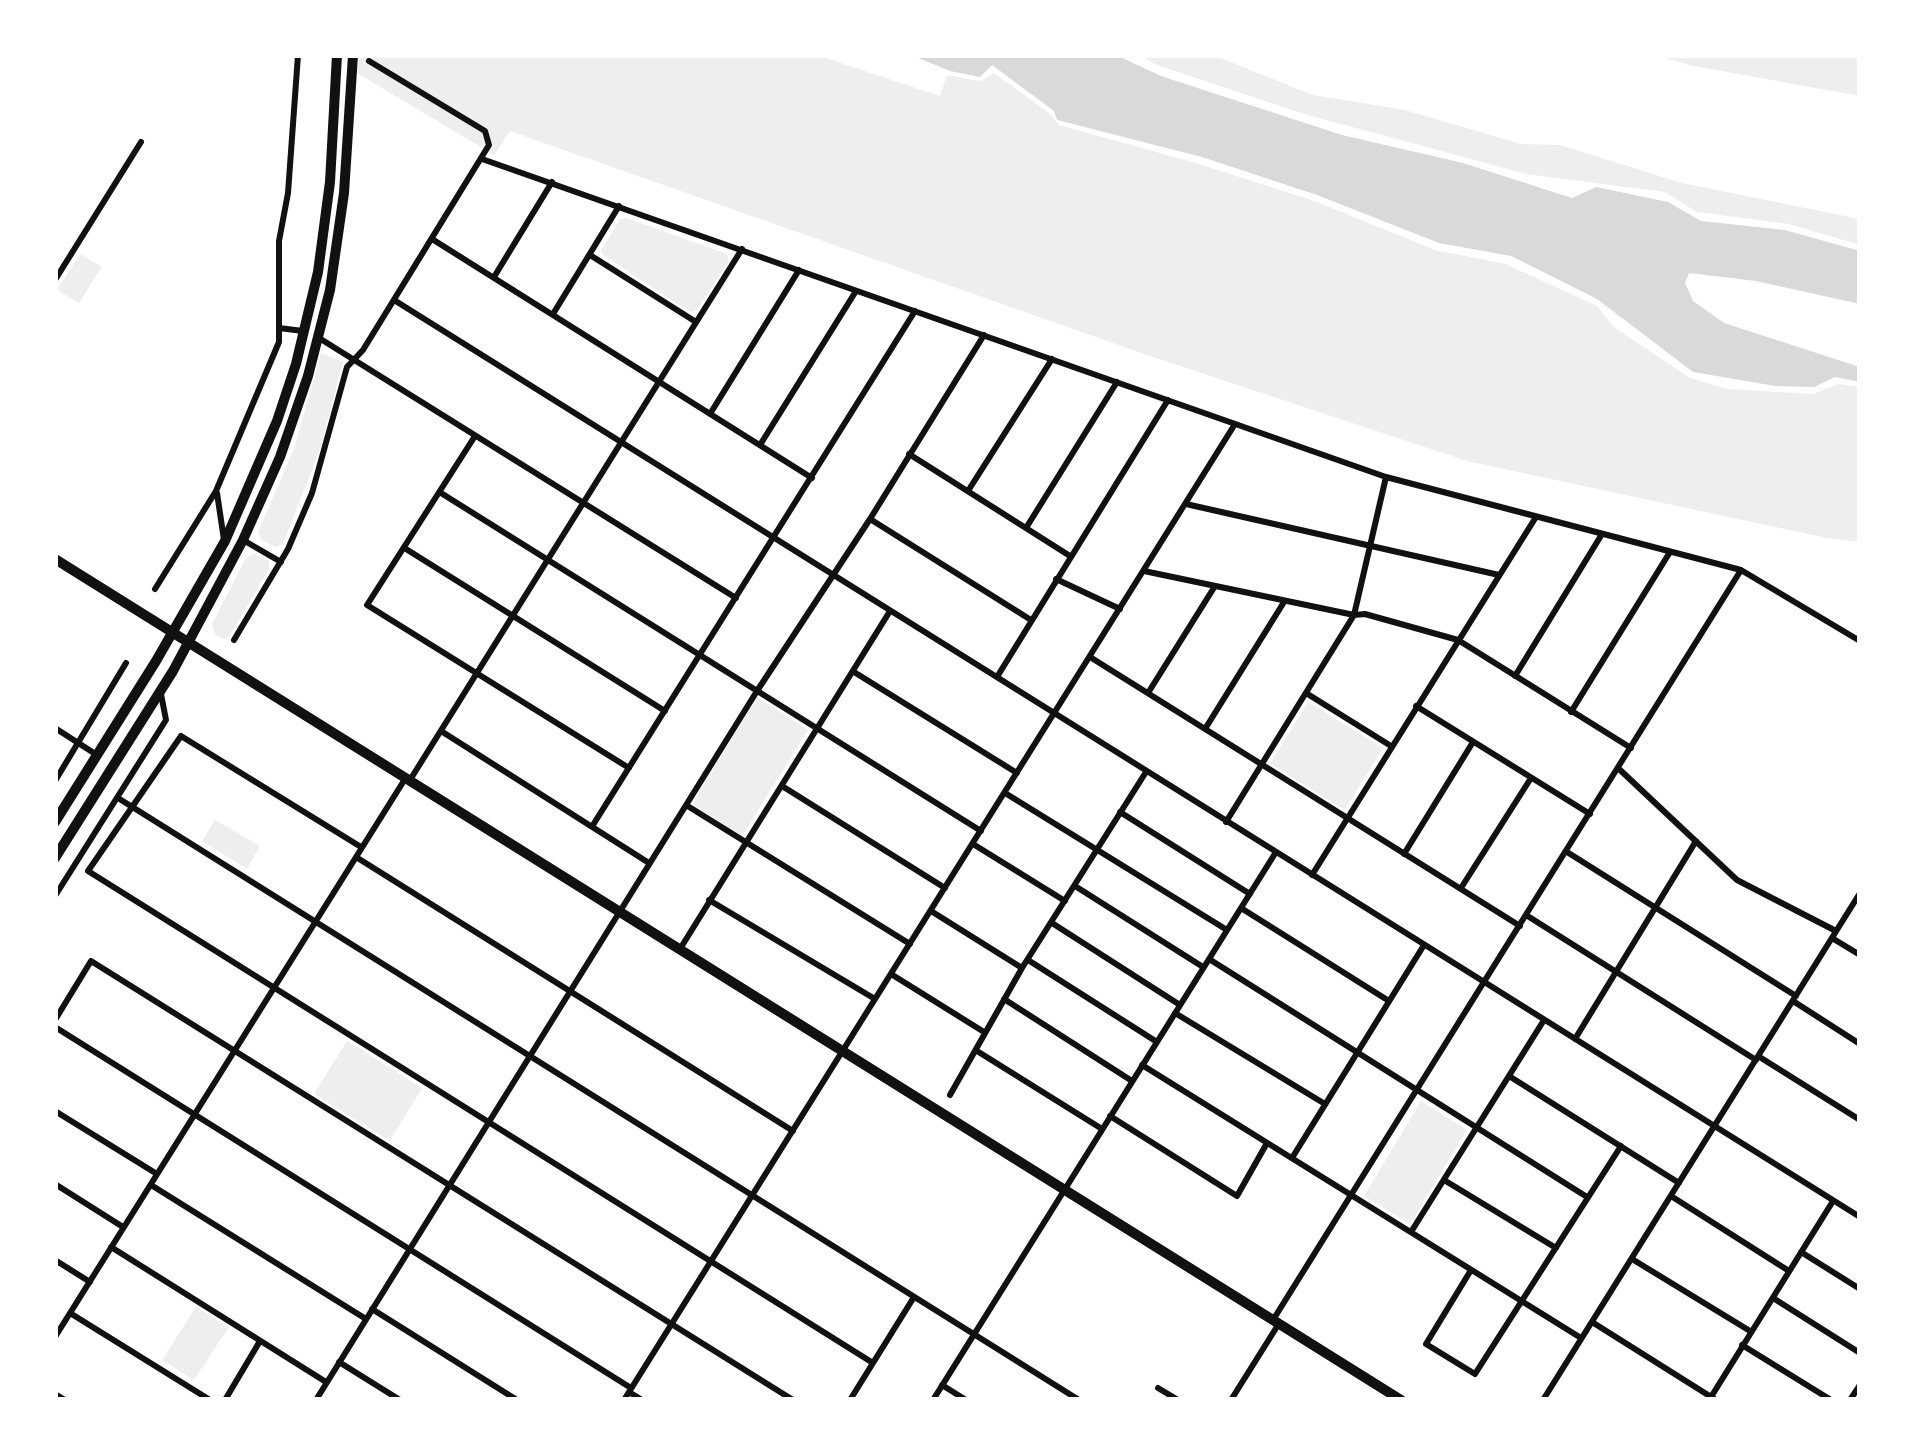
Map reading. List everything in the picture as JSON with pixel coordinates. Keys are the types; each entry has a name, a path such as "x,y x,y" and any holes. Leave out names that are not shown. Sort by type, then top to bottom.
{"highway":[{"path":"55,822 173,632 224,541 264,458 304,331 324,230 337,55"},
{"path":"55,858 189,642 243,540 280,457 319,338 342,208 354,55"},
{"path":"55,558 1401,1400"}],"street":[{"path":"155,589 216,490 278,342 279,242 288,193 298,55"},
{"path":"234,640 281,562 312,493 348,367 489,145 485,131 368,61"},
{"path":"55,280 141,142"},
{"path":"482,159 1386,477 1741,570 1860,641"},
{"path":"494,277 552,182"},
{"path":"553,314 619,206"},
{"path":"432,239 812,478"},
{"path":"55,1337 361,847 478,674 742,250"},
{"path":"590,255 696,322"},
{"path":"710,414 799,270"},
{"path":"760,445 856,291"},
{"path":"394,300 1860,1218"},
{"path":"593,825 914,311"},
{"path":"279,328 304,331"},
{"path":"316,1400 756,692 984,336"},
{"path":"319,338 736,598"},
{"path":"968,492 1052,359"},
{"path":"1026,528 1116,382"},
{"path":"997,677 1168,400"},
{"path":"624,1400 1235,424"},
{"path":"475,436 368,605 629,768"},
{"path":"909,454 1070,556"},
{"path":"1226,822 1354,615 1386,477"},
{"path":"216,490 224,541"},
{"path":"441,493 980,832"},
{"path":"1186,504 1499,575"},
{"path":"1312,875 1536,517"},
{"path":"870,519 1031,620"},
{"path":"1515,676 1602,534"},
{"path":"243,540 281,562"},
{"path":"406,549 665,712"},
{"path":"1571,712 1670,552"},
{"path":"1231,1400 1351,1195 1741,570"},
{"path":"1144,571 1284,602 1365,614 1458,640 1632,748"},
{"path":"1056,579 1120,609"},
{"path":"1148,693 1216,586"},
{"path":"1205,729 1284,602"},
{"path":"680,949 890,611"},
{"path":"1090,657 1520,926"},
{"path":"55,781 126,663"},
{"path":"854,672 1017,774"},
{"path":"55,896 166,720 160,692"},
{"path":"1306,693 1391,746"},
{"path":"1416,706 1590,814"},
{"path":"55,728 97,755"},
{"path":"441,731 649,863"},
{"path":"361,847 181,736 88,871 873,1363"},
{"path":"1404,854 1473,742"},
{"path":"1618,768 1737,880 1834,934 1860,955"},
{"path":"950,1094 1022,968 1146,772"},
{"path":"1461,888 1531,778"},
{"path":"782,786 945,888"},
{"path":"1005,793 1227,930"},
{"path":"118,798 1079,1400"},
{"path":"686,805 910,944"},
{"path":"1120,812 1250,894"},
{"path":"1574,1039 1696,841"},
{"path":"973,844 1065,901"},
{"path":"933,1400 1276,852"},
{"path":"1568,852 1860,1044"},
{"path":"356,857 793,1130"},
{"path":"1075,886 1204,968"},
{"path":"1543,1400 1860,893"},
{"path":"710,900 875,999"},
{"path":"1241,908 1390,1001"},
{"path":"931,910 1022,968"},
{"path":"1526,916 1860,1120"},
{"path":"1052,923 1326,1104"},
{"path":"1292,1158 1424,945"},
{"path":"1209,959 1587,1197"},
{"path":"1028,960 1156,1042"},
{"path":"55,1020 91,961 793,1400"},
{"path":"891,974 984,1032"},
{"path":"1004,998 1132,1081"},
{"path":"1411,1232 1544,1020"},
{"path":"55,1027 642,1400"},
{"path":"976,1051 1102,1129"},
{"path":"1142,1065 1582,1338"},
{"path":"1510,1076 1679,1183"},
{"path":"55,1111 157,1174"},
{"path":"1110,1116 1236,1196 1268,1143"},
{"path":"1470,1270 1426,1344 1476,1374 1621,1146"},
{"path":"1444,1180 1556,1248"},
{"path":"55,1184 124,1227"},
{"path":"151,1185 366,1319"},
{"path":"1671,1196 1789,1270"},
{"path":"1592,1322 1714,1398 1742,1344 1833,1201"},
{"path":"111,1247 326,1382"},
{"path":"1801,1252 1860,1289"},
{"path":"1632,1259 1750,1332"},
{"path":"55,1260 90,1282"},
{"path":"850,1400 914,1297"},
{"path":"1772,1297 1860,1353"},
{"path":"372,1309 517,1400"},
{"path":"70,1313 210,1400"},
{"path":"225,1400 260,1341"},
{"path":"1742,1344 1831,1400"},
{"path":"339,1362 400,1400"},
{"path":"1850,1400 1860,1384"},
{"path":"942,1386 966,1400"},
{"path":"1158,1388 1178,1400"},
{"path":"55,1394 65,1400"}],"shaded area":[{"path":"360,55 817,55 940,96 947,75 980,81 994,73 1049,113 1059,125 1317,202 1435,250 1506,264 1597,306 1615,328 1690,378 1728,389 1813,394 1839,384 1860,387 1860,542 1467,461 1147,355 510,131 494,155 357,73"},
{"path":"911,55 1116,55 1161,76 1342,135 1463,163 1572,198 1596,187 1668,202 1701,221 1785,230 1860,251 1860,304 1756,281 1689,273 1685,283 1693,301 1724,323 1860,367 1860,382 1835,377 1814,387 1775,386 1693,372 1597,299 1511,256 1439,243 1317,195 1202,157 1057,120 1054,111 992,65 980,77 950,71"},
{"path":"1138,55 1213,55 1313,95 1405,110 1521,144 1560,145 1682,183 1860,219 1860,245 1789,224 1697,212 1665,192 1526,174 1304,114 1157,65"},
{"path":"1657,55 1860,55 1860,96 1689,65"},
{"path":"627,218 727,254 729,261 697,310 690,312 603,255 601,250 620,219"},
{"path":"80,254 102,267 79,303 57,290"},
{"path":"321,353 343,362 321,447 283,544 275,547 261,539 258,532 294,449"},
{"path":"254,554 269,561 269,569 229,637 223,639 215,635 212,624 246,558"},
{"path":"757,697 808,730 742,836 692,804"},
{"path":"1308,702 1383,748 1345,810 1270,764"},
{"path":"215,820 260,846 247,869 202,841"},
{"path":"347,1041 422,1088 390,1141 314,1094"},
{"path":"1421,1101 1467,1130 1410,1224 1364,1196"},
{"path":"196,1307 229,1327 194,1380 162,1360"}]}
